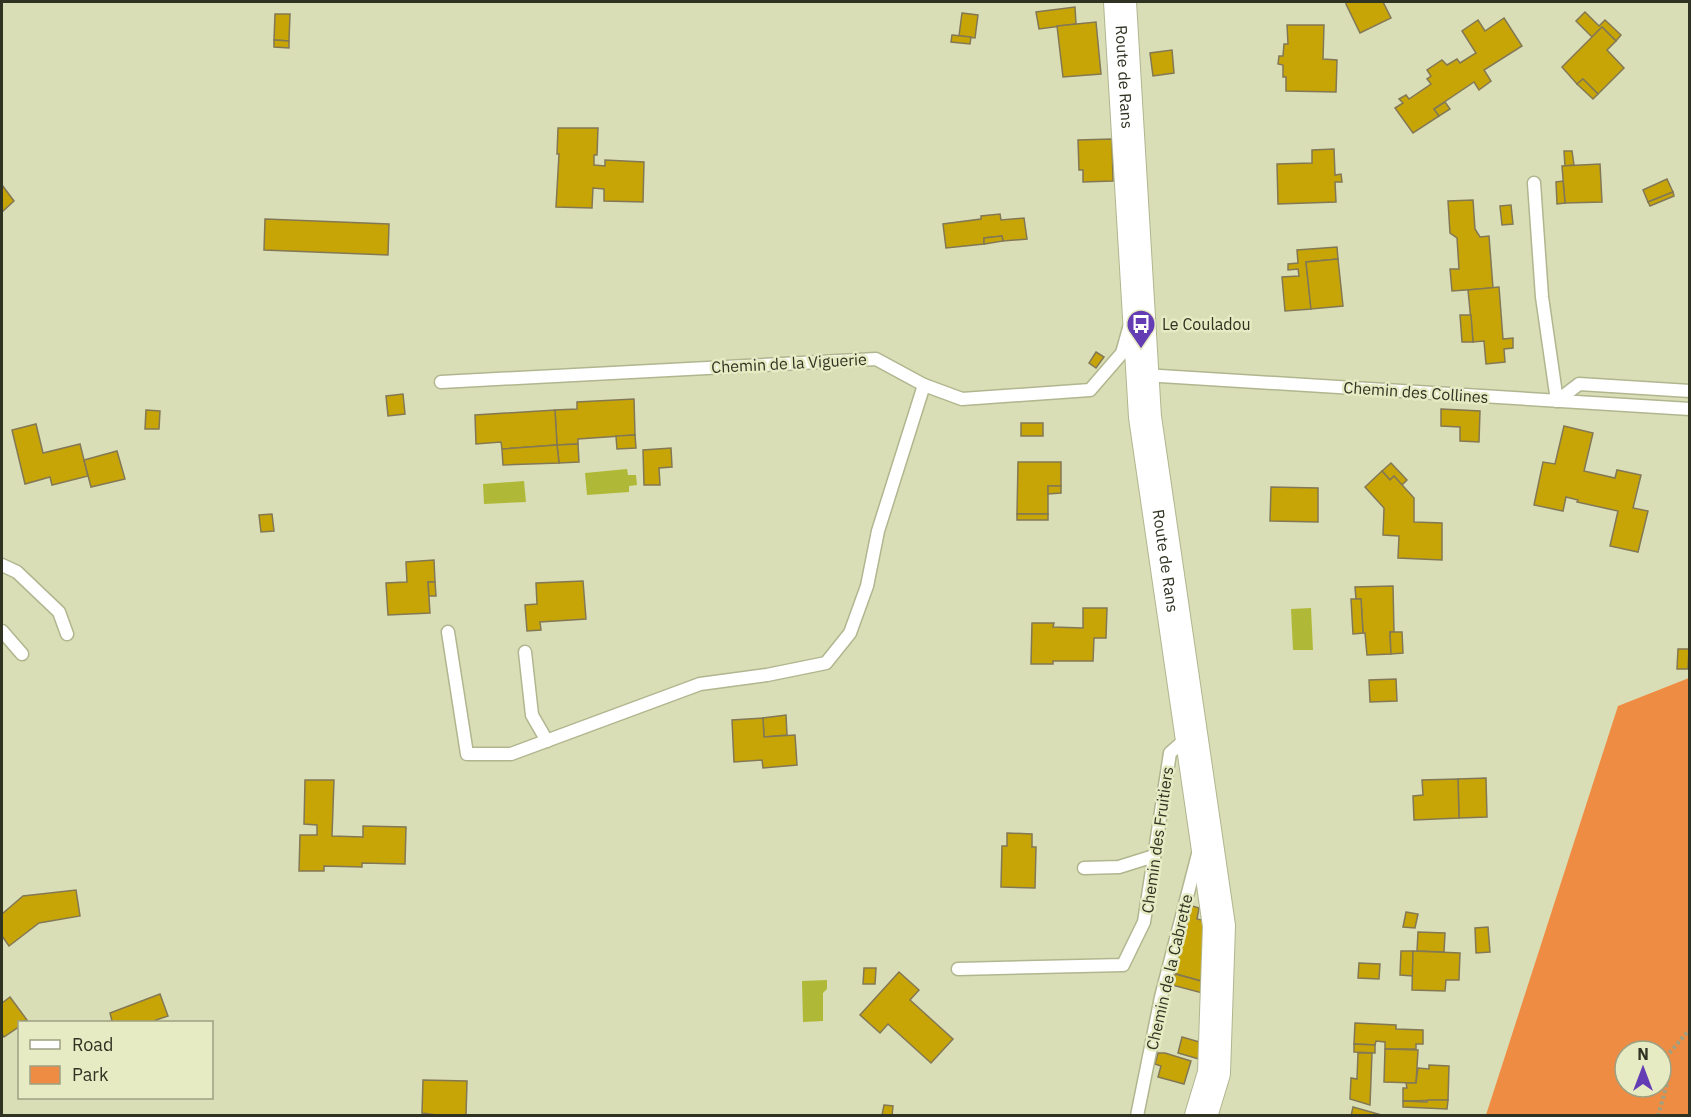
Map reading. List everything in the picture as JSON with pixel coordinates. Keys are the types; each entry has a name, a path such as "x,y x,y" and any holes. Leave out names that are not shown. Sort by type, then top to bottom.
{"street":[{"name":"Route de Rans","path":"1120,2 1145,417 1219,926 1214,1073 1201,1116"}],"lane":[{"path":"1534,183 1542,297 1557,401 1579,384 1689,391"},
{"name":"Chemin de la Viguerie","path":"441,382 876,359 924,385 962,399 1090,390 1122,353 1138,294"},
{"name":"Chemin des Collines","path":"1143,375 1689,409"},
{"path":"448,632 467,754 511,754 700,684 767,675 826,663 850,633 864,595 878,531 924,385"},
{"path":"2,565 17,572 58,612 67,634"},
{"path":"2,632 22,654"},
{"path":"525,652 532,715 547,741"},
{"name":"Chemin des Fruitiers","path":"958,969 1123,965 1144,922 1170,753 1191,735"},
{"name":"Chemin de la Cabrette","path":"1137,1116 1161,997 1205,829"},
{"path":"1084,868 1119,867 1154,856"}],"path":[{"path":"1658,1116 1666,1084 1665,1058 1689,1029"}],"green space":[{"path":"1689,678 1689,1115 1486,1115 1618,706"}],"shaded area":[{"path":"627,469 628,475 636,475 637,485 629,486 629,492 587,495 585,473"},
{"path":"524,481 526,502 484,504 483,484"},
{"path":"1311,608 1313,650 1293,650 1291,609"},
{"path":"827,980 827,989 823,993 823,1021 803,1022 802,981"}],"building":[{"path":"1346,2 1383,2 1391,18 1360,33"},
{"path":"1075,7 1076,24 1039,29 1036,12"},
{"path":"1585,12 1599,26 1605,20 1621,35 1616,41 1602,27 1592,37 1576,21"},
{"path":"962,13 978,15 975,38 959,36"},
{"path":"275,14 290,14 289,41 274,40"},
{"path":"1504,18 1522,46 1484,70 1491,81 1479,90 1474,82 1434,109 1439,116 1413,133 1395,108 1403,103 1399,99 1406,95 1409,99 1431,84 1427,79 1431,76 1427,70 1442,60 1447,65 1457,59 1460,63 1476,53 1462,31 1478,20 1485,31"},
{"path":"1096,22 1101,74 1063,77 1057,26"},
{"path":"1287,25 1324,25 1323,59 1337,60 1336,92 1286,91 1283,65 1278,64 1279,56 1283,56 1284,44 1288,44"},
{"path":"1602,27 1616,41 1607,50 1624,68 1598,94 1583,79 1577,84 1562,67"},
{"path":"952,35 971,37 970,44 951,42"},
{"path":"274,40 289,41 289,48 274,47"},
{"path":"1172,50 1174,73 1153,76 1150,53"},
{"path":"1583,79 1598,94 1593,99 1577,84"},
{"path":"1445,102 1450,109 1439,116 1434,109"},
{"path":"558,128 598,128 597,155 594,155 594,165 605,166 605,160 644,162 643,202 604,201 604,189 593,188 592,208 556,207"},
{"path":"1112,139 1113,181 1083,182 1083,170 1079,170 1078,140"},
{"path":"1334,149 1335,175 1341,174 1342,182 1335,182 1336,202 1278,204 1277,164 1312,163 1312,150"},
{"path":"1564,151 1572,151 1574,165 1565,166"},
{"path":"1600,164 1602,202 1565,203 1562,166"},
{"path":"1667,179 1673,192 1648,202 1643,190"},
{"path":"1563,181 1565,203 1557,204 1556,182"},
{"path":"2,185 14,201 2,212"},
{"path":"1673,192 1674,196 1650,206 1648,202"},
{"path":"1473,200 1475,229 1480,237 1489,236 1493,288 1452,291 1450,269 1459,269 1457,238 1450,233 1448,201"},
{"path":"1511,205 1513,224 1502,225 1500,206"},
{"path":"1000,214 1001,220 1024,218 1027,239 1003,241 1002,236 984,238 984,244 946,248 943,224"},
{"path":"265,219 389,224 388,255 264,250"},
{"path":"1002,236 1003,241 984,244 984,238"},
{"path":"1337,247 1338,259 1306,262 1311,309 1285,311 1282,277 1299,276 1298,269 1288,270 1288,264 1298,263 1297,250"},
{"path":"1338,259 1343,306 1311,309 1306,262"},
{"path":"1499,287 1503,339 1513,338 1513,348 1504,349 1505,362 1486,364 1484,341 1473,342 1468,290"},
{"path":"1460,315 1471,315 1473,342 1462,342"},
{"path":"1096,352 1104,357 1096,368 1089,363"},
{"path":"403,394 405,414 388,416 386,396"},
{"path":"634,399 635,435 578,439 578,444 557,445 555,410 577,409 577,402"},
{"path":"1441,409 1480,411 1479,442 1460,441 1460,427 1441,426"},
{"path":"146,410 160,411 159,429 145,429"},
{"path":"555,410 557,445 502,449 501,442 476,444 475,415"},
{"path":"1021,423 1043,423 1043,436 1021,436"},
{"path":"36,424 43,453 80,444 88,476 52,485 50,477 25,484 12,430"},
{"path":"1564,426 1593,433 1584,471 1615,478 1617,470 1641,475 1633,508 1648,511 1638,552 1610,546 1618,511 1577,502 1578,500 1566,497 1563,511 1534,505 1543,462 1555,464"},
{"path":"635,435 636,448 617,449 616,436"},
{"path":"578,444 579,462 559,463 557,445"},
{"path":"557,445 559,463 503,465 502,449"},
{"path":"671,448 672,467 659,468 660,485 644,485 643,450"},
{"path":"117,451 125,479 91,487 84,460"},
{"path":"1018,462 1061,462 1061,486 1048,486 1048,514 1017,514"},
{"path":"1391,463 1407,480 1402,485 1394,476 1390,480 1382,471"},
{"path":"1382,471 1390,480 1394,476 1414,498 1414,522 1442,523 1442,560 1398,558 1399,536 1383,535 1384,508 1365,487"},
{"path":"1048,486 1061,486 1061,493 1048,494"},
{"path":"1271,487 1318,488 1318,522 1270,521"},
{"path":"272,514 274,531 261,532 259,515"},
{"path":"1017,514 1048,514 1048,520 1017,520"},
{"path":"434,560 435,582 428,582 430,613 388,615 386,583 407,582 406,562"},
{"path":"583,581 586,619 540,622 541,630 527,631 525,605 537,604 536,583"},
{"path":"428,582 435,582 436,596 429,596"},
{"path":"1393,586 1394,632 1390,632 1391,654 1367,655 1361,599 1356,599 1355,587"},
{"path":"1351,599 1361,599 1363,633 1353,634"},
{"path":"1083,608 1107,608 1106,638 1094,638 1093,661 1053,661 1053,664 1031,664 1032,623 1054,623 1053,627 1083,628"},
{"path":"1390,632 1402,632 1403,653 1391,654"},
{"path":"1678,649 1689,649 1688,669 1677,669"},
{"path":"1396,679 1397,701 1370,702 1369,680"},
{"path":"786,715 787,735 764,737 763,718"},
{"path":"763,718 764,737 795,735 797,765 763,768 762,760 734,762 732,720"},
{"path":"1486,778 1487,817 1459,818 1458,779"},
{"path":"1458,779 1459,818 1414,820 1413,796 1423,795 1422,780"},
{"path":"305,780 334,780 332,836 363,837 363,826 406,827 405,864 362,863 362,867 324,866 324,871 299,871 300,835 317,835 317,825 304,824"},
{"path":"1007,833 1032,834 1032,847 1036,847 1035,888 1001,887 1002,846 1007,846"},
{"path":"76,890 80,916 39,923 9,946 2,936 2,914 23,896"},
{"path":"1189,905 1199,908 1197,919 1206,921 1201,981 1173,973"},
{"path":"1406,912 1418,914 1415,928 1403,927"},
{"path":"1488,927 1490,952 1476,953 1475,928"},
{"path":"1418,932 1445,933 1444,952 1417,951"},
{"path":"1401,951 1413,951 1413,976 1400,975"},
{"path":"1413,951 1460,953 1459,980 1446,980 1445,991 1412,990"},
{"path":"1359,963 1380,964 1379,979 1358,978"},
{"path":"864,968 876,968 875,984 863,984"},
{"path":"899,972 919,990 910,1000 953,1039 931,1063 888,1024 880,1033 860,1015"},
{"path":"1175,974 1201,981 1206,994 1172,985"},
{"path":"160,994 168,1016 156,1021 112,1021 110,1013"},
{"path":"10,997 27,1020 18,1021 18,1027 4,1037 2,1034 2,1003"},
{"path":"1355,1023 1396,1025 1396,1029 1423,1030 1423,1044 1416,1044 1416,1049 1385,1049 1385,1042 1376,1041 1375,1045 1354,1044"},
{"path":"1182,1037 1203,1043 1199,1059 1178,1053"},
{"path":"1354,1044 1375,1045 1375,1053 1354,1052"},
{"path":"1385,1049 1418,1050 1416,1083 1384,1082"},
{"path":"1158,1053 1191,1061 1184,1084 1158,1077 1161,1066 1155,1064"},
{"path":"1358,1053 1372,1053 1370,1105 1350,1099 1351,1078 1357,1079"},
{"path":"1429,1065 1449,1066 1448,1100 1403,1101 1403,1088 1407,1088 1406,1083 1416,1083 1418,1068 1429,1069"},
{"path":"423,1080 467,1081 466,1115 444,1116 422,1113"},
{"path":"1428,1100 1448,1100 1447,1109 1403,1107 1403,1101 1427,1102"},
{"path":"884,1105 893,1106 892,1116 882,1115"},
{"path":"1353,1107 1385,1116 1351,1116"}],"place":[{"name":"Le Couladou","path":"1141,350"}]}
